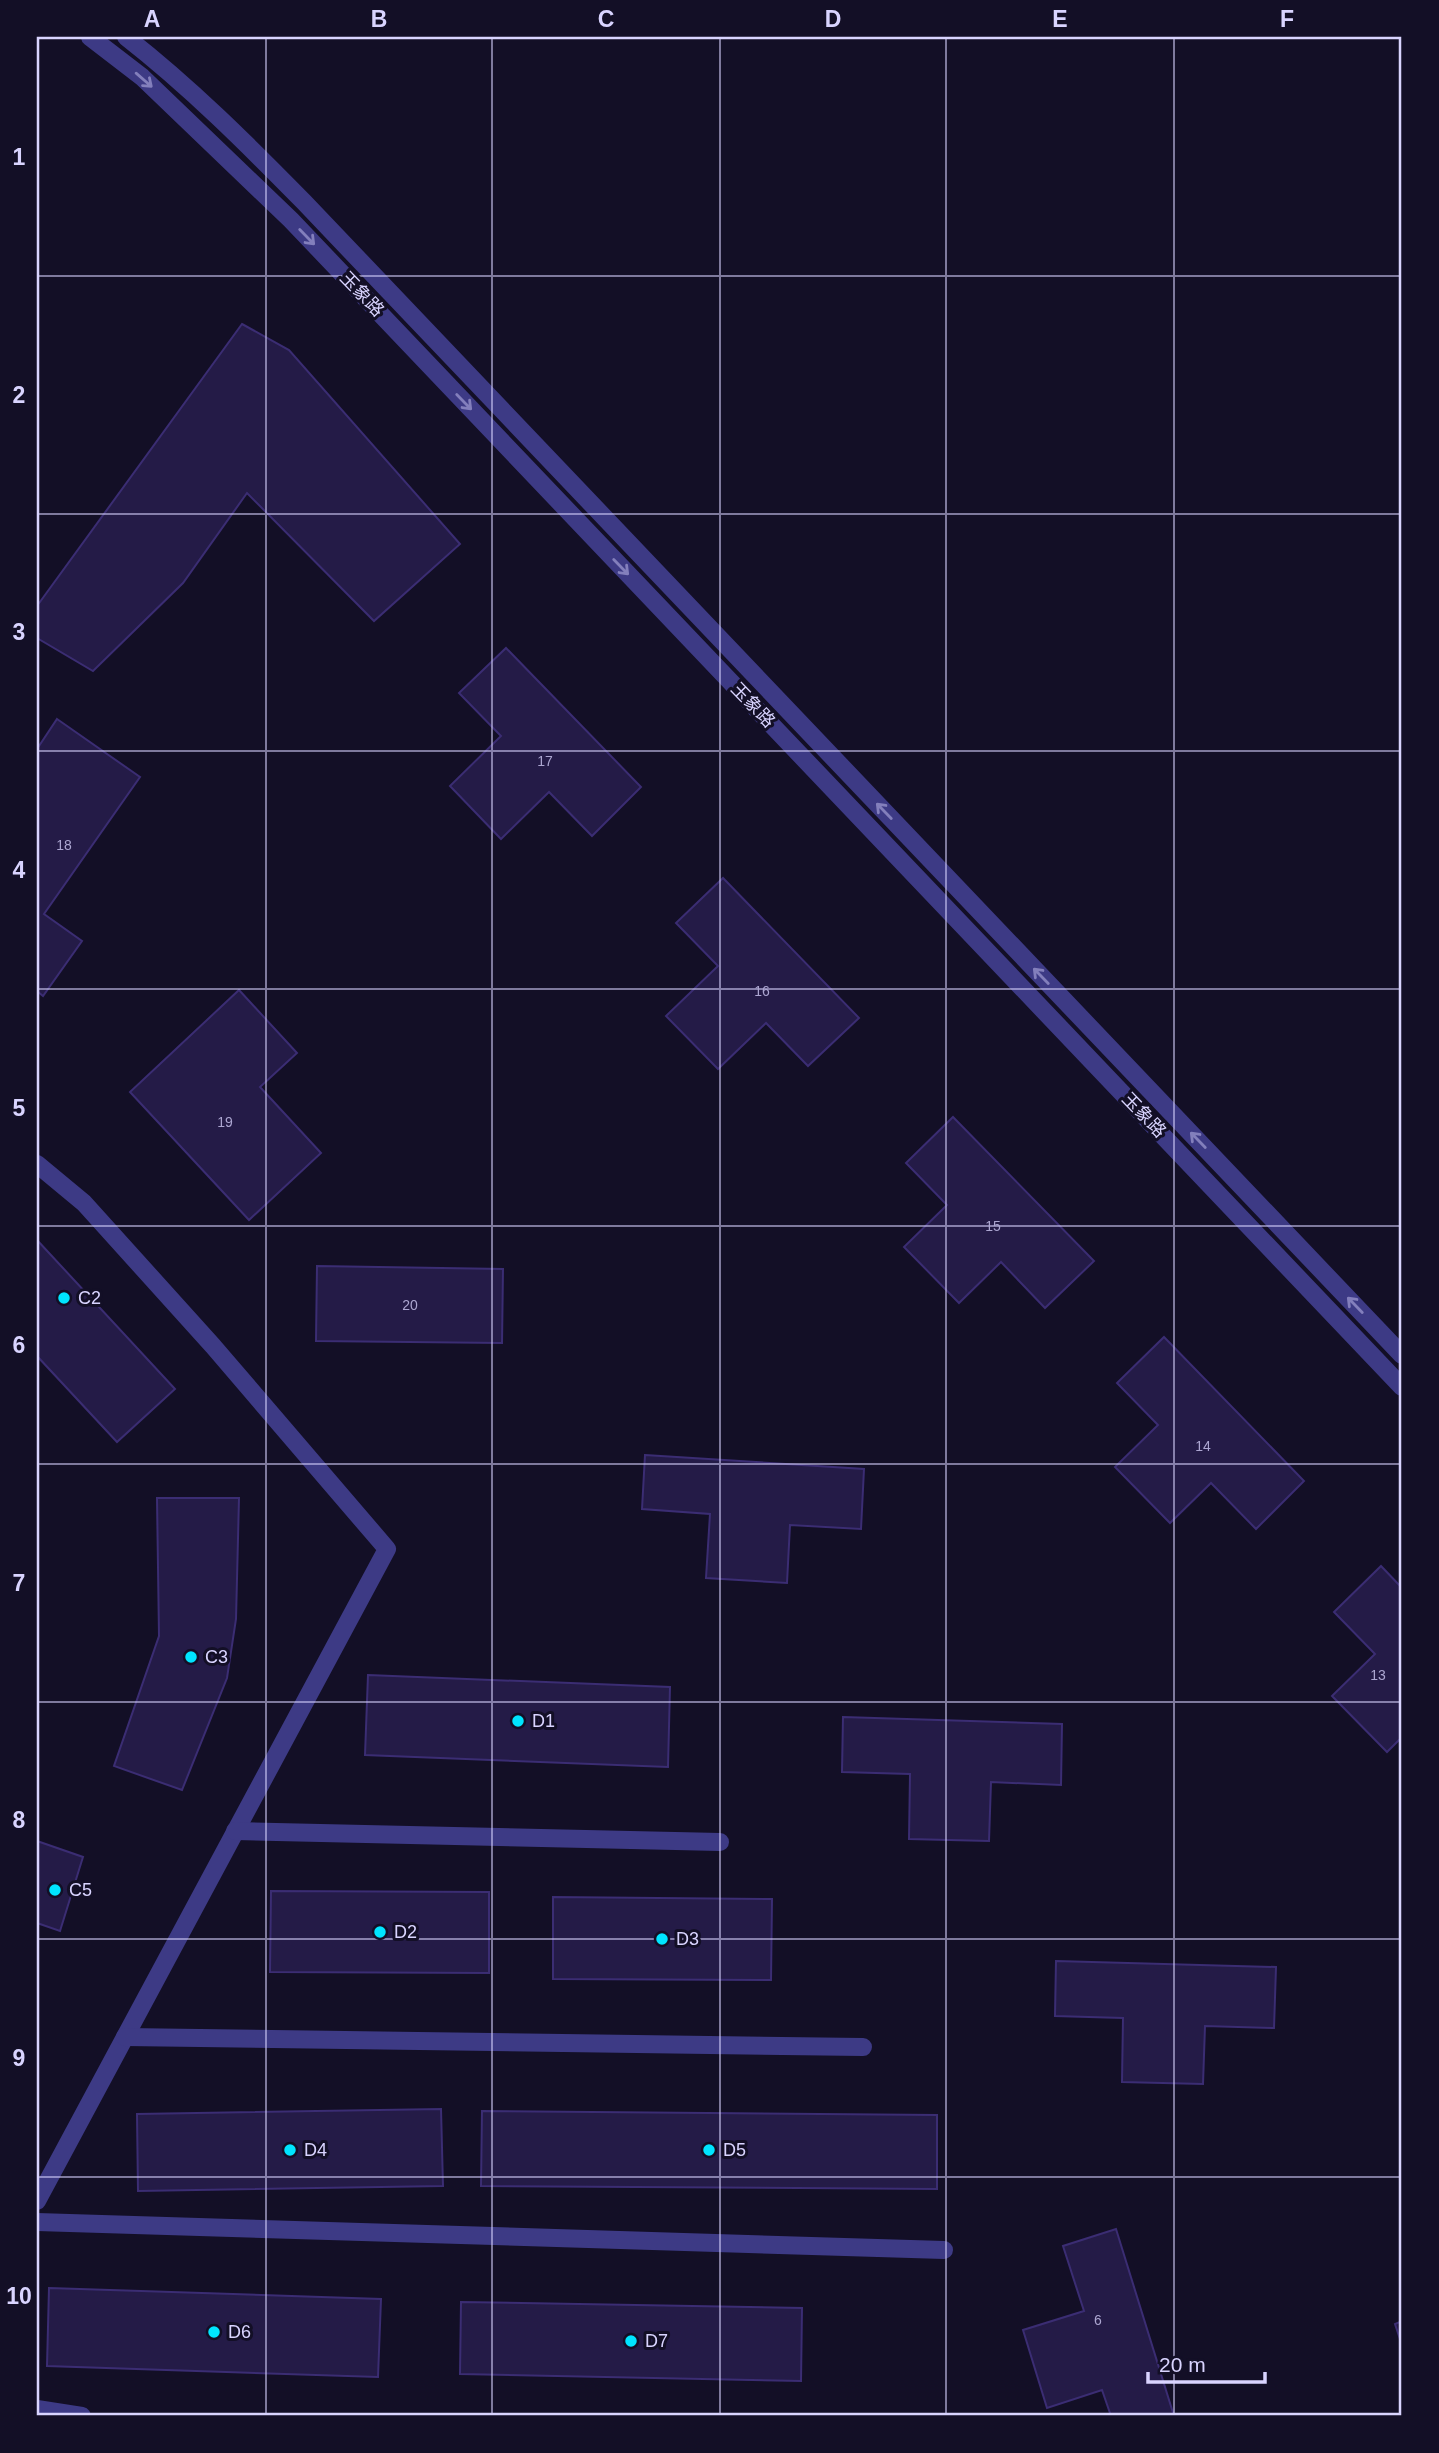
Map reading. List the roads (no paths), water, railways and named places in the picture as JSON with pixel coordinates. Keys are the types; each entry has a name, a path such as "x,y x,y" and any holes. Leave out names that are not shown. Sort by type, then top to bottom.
{"street":[{"name":"玉象路","path":"90,37 151,86 291,220 1402,1387"},
{"name":"玉象路","path":"125,37 157,61 236,133 304,202 1402,1354"},
{"path":"37,1164 84,1203 213,1346 387,1549 37,2201"},
{"path":"235,1831 720,1842"},
{"path":"125,2037 863,2047"},
{"path":"37,2222 944,2250"},
{"path":"37,2409 82,2416"}],"place":[{"name":"C2","path":"64,1298"},
{"name":"C3","path":"191,1657"},
{"name":"D1","path":"518,1721"},
{"name":"C5","path":"55,1890"},
{"name":"D2","path":"380,1932"},
{"name":"D3","path":"662,1939"},
{"name":"D4","path":"290,2150"},
{"name":"D5","path":"709,2150"},
{"name":"D6","path":"214,2332"},
{"name":"D7","path":"631,2341"}]}
